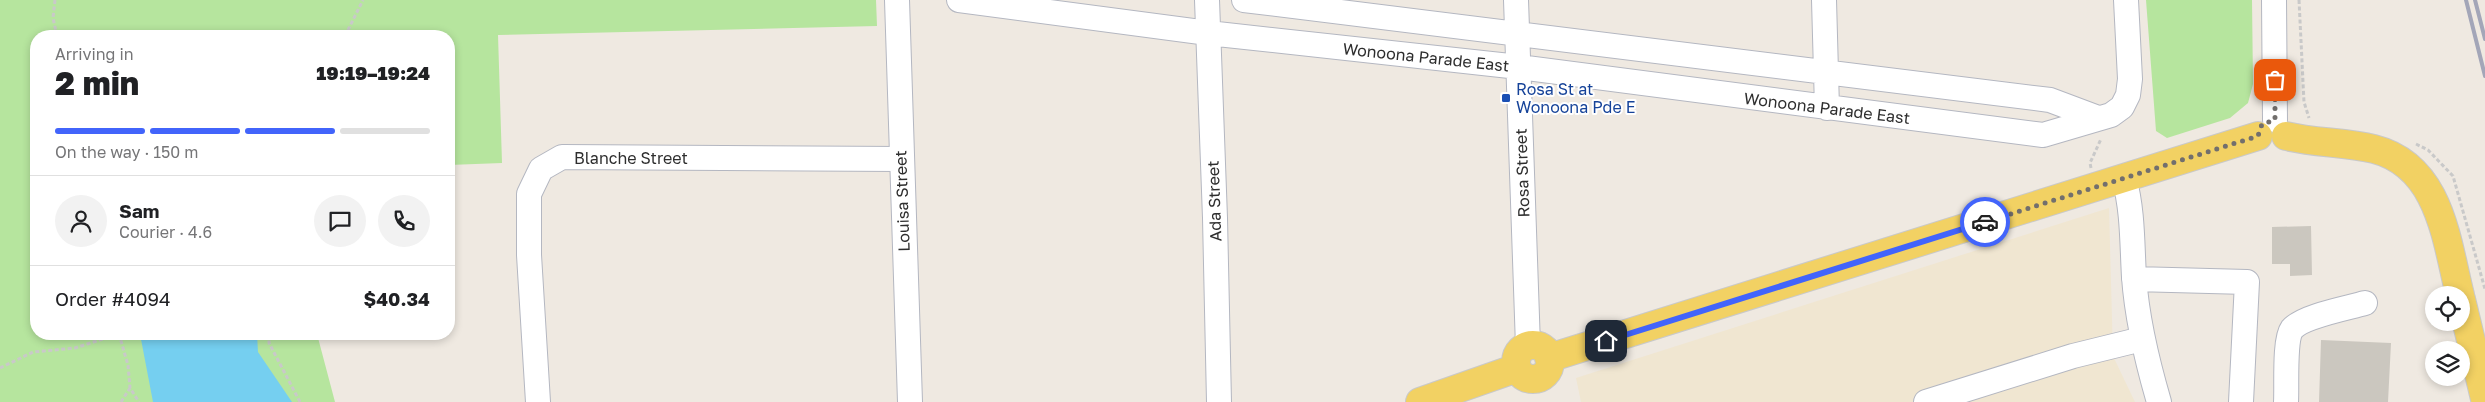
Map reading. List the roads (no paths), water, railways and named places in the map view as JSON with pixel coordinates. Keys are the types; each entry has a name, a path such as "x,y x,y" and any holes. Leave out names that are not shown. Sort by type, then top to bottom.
{"main road":[{"path":"1420,402 1462,396 1531,357 2124,178 2273,131 2372,148 2397,158 2410,168 2427,186 2439,209 2458,286"},
{"path":"2469,331 2485,399"}],"street":[{"name":"Louisa Street","path":"897,0 910,402"},
{"name":"Wonoona Parade East","path":"959,0 1208,33 1519,67 2043,136 2105,117"},
{"name":"Ada Street","path":"1207,0 1219,402"},
{"name":"Wonoona Parade East","path":"1244,0 2050,100 2105,117"},
{"name":"Rosa Street","path":"1516,0 1531,357"},
{"path":"1824,0 1827,108"},
{"path":"2105,117 2122,107 2128,95 2130,62 2126,0"},
{"path":"2273,131 2274,0"},
{"name":"Blanche Street","path":"538,402 529,255 529,194 541,169 562,157 901,159"},
{"path":"2124,178 2132,214 2134,279 2142,339 2159,402"},
{"path":"2134,279 2247,282 2241,402"},
{"path":"2286,402 2288,340 2292,329 2305,321 2365,303"},
{"path":"1926,402 2073,356 2142,339"}],"water":[{"path":"141,340 257,340 258,352 292,402 153,402"}],"railway":[{"path":"2466,0 2485,76"},
{"path":"2475,0 2485,39"}],"place":[{"name":"Rosa St at Wonoona Pde E","path":"1506,98"}]}
